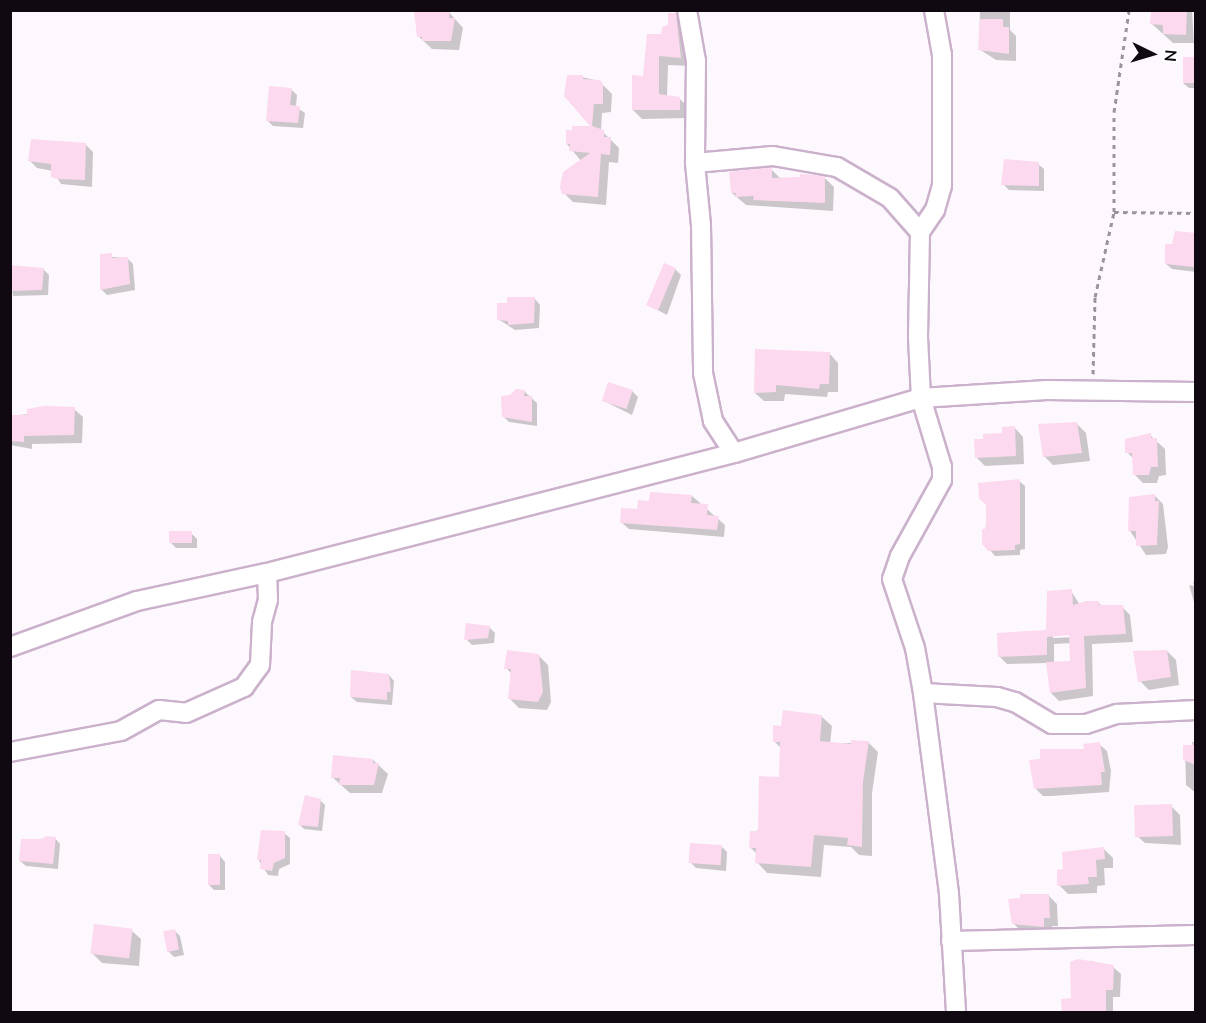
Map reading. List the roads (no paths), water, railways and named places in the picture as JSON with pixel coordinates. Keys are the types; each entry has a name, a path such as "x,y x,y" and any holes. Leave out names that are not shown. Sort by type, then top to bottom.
{"street":[{"path":"687,10 696,61 695,163 701,225 703,373 713,421 734,453"},
{"path":"934,10 942,55 942,185 935,210 920,232 918,337 921,398 942,467 942,480 905,546 892,579 915,648 923,693 950,894 956,1012"},
{"path":"695,163 773,156 837,167 890,198 920,232"},
{"path":"10,647 137,601 267,573 734,453 921,398 1093,391 1196,392"},
{"path":"10,752 121,730 159,710 186,714 244,687 260,665 267,573"},
{"path":"923,693 997,697 1015,702 1052,724 1086,724 1117,714 1196,710"},
{"path":"951,941 1196,935"}]}
